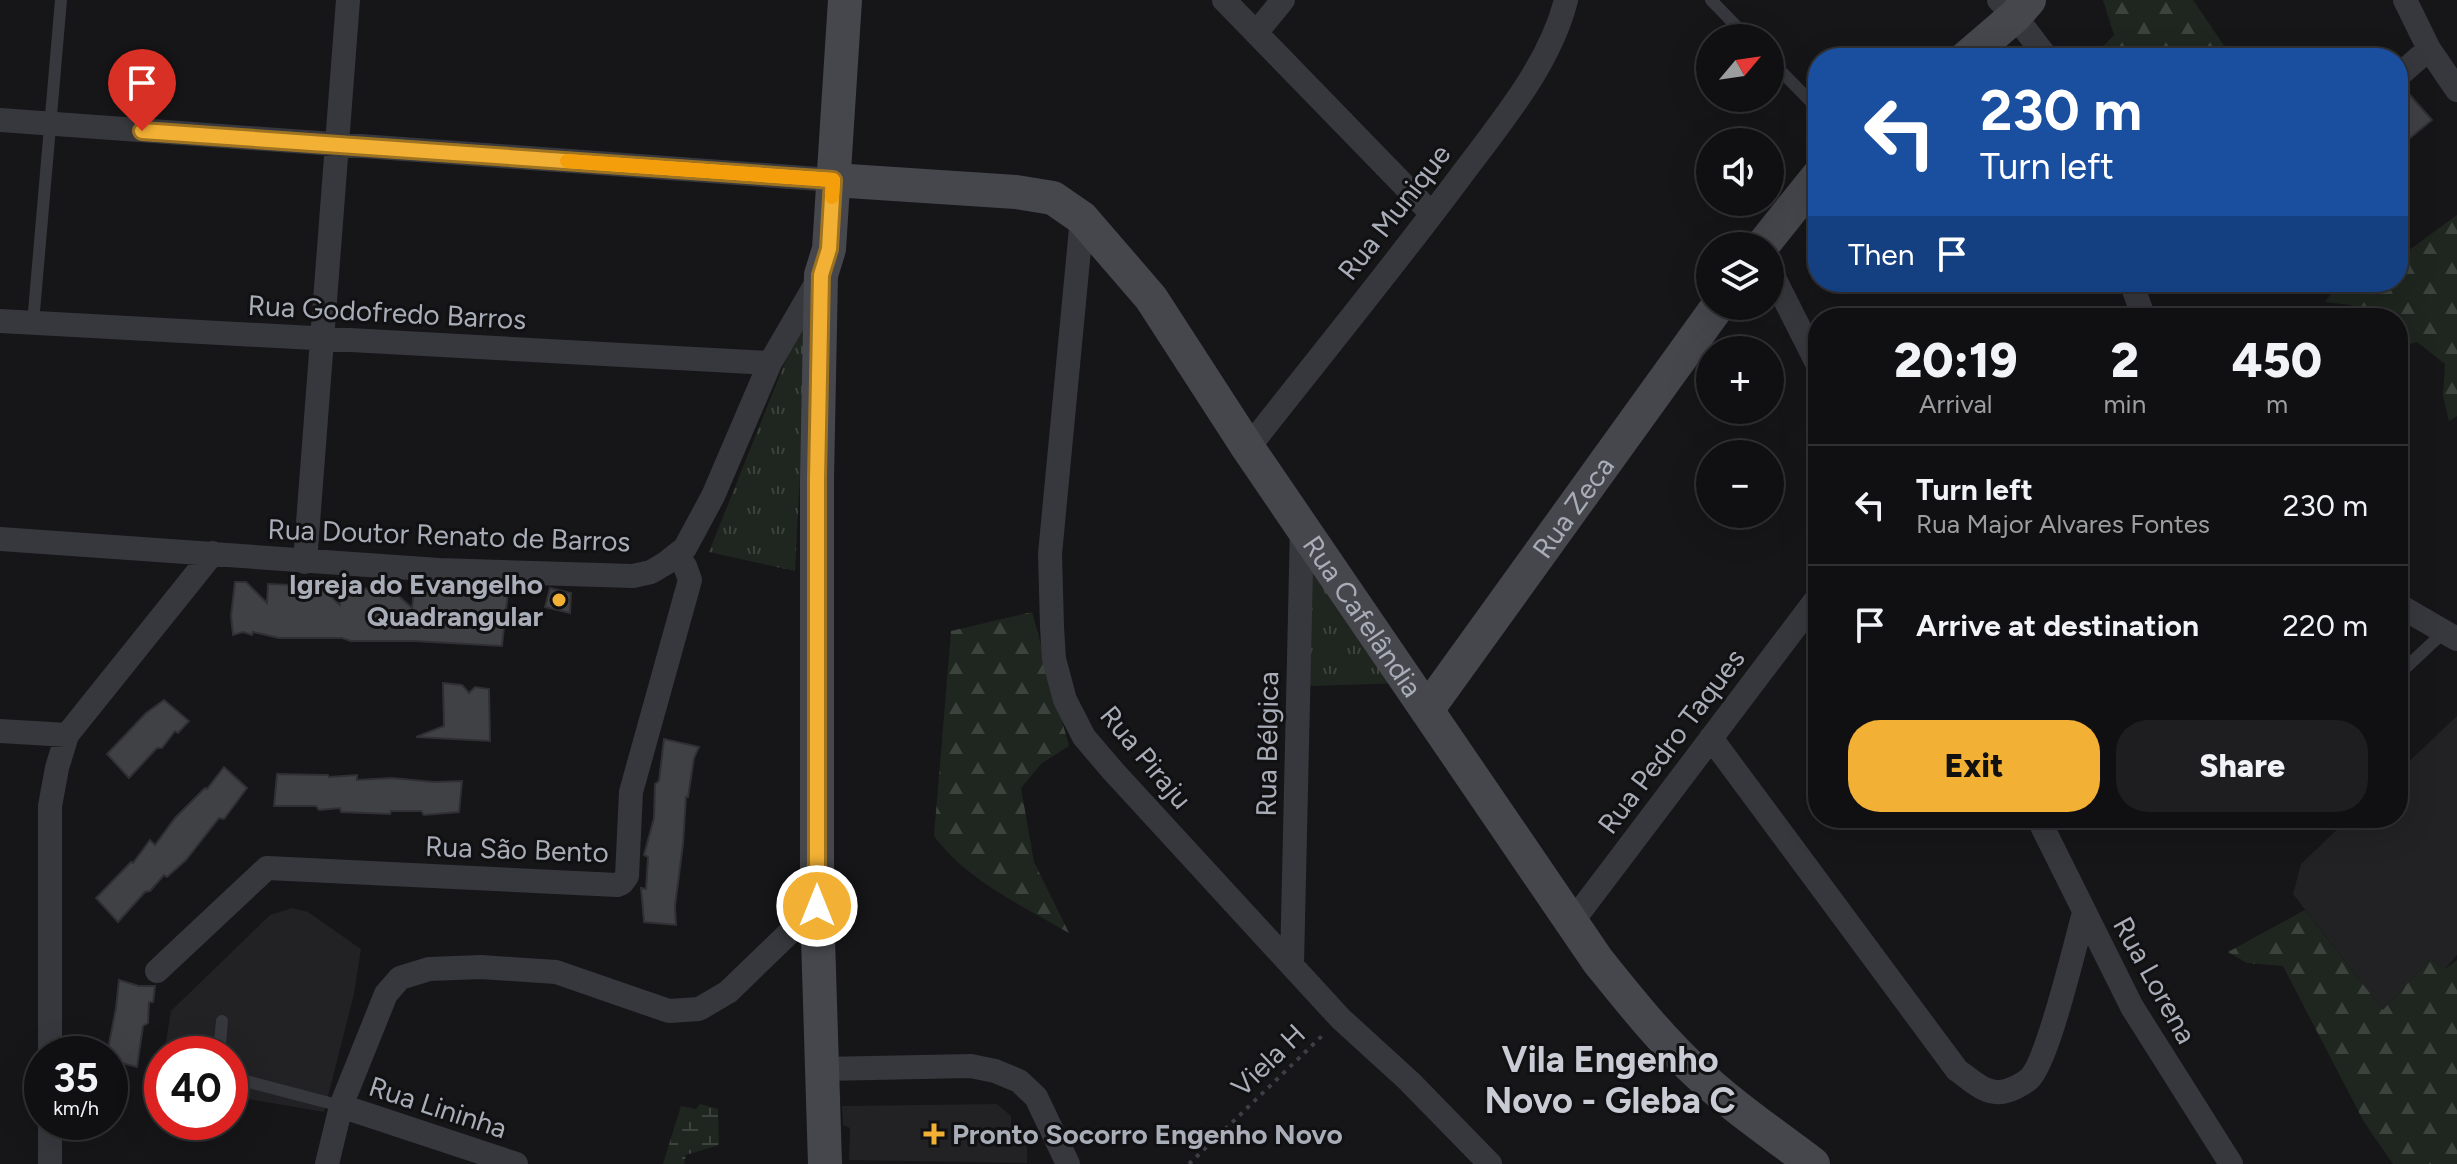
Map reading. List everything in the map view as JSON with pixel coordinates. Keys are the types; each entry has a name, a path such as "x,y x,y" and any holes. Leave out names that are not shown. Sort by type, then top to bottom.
{"street":[{"path":"305,562 348,0"},
{"path":"825,1164 817,906 817,495 821,275 847,182 845,0"},
{"path":"1224,0 1432,214"},
{"path":"1256,33 1283,0"},
{"name":"Rua Munique","path":"1248,448 1502,120 1542,58 1566,0"},
{"path":"2405,0 2429,49 2457,90"},
{"path":"1975,48 2015,5 2041,48"},
{"path":"2408,67 2429,49"},
{"path":"0,120 847,182"},
{"name":"Rua Cafelândia","path":"847,182 1016,192 1053,198 1082,218 1151,298 1248,448 1598,961 1653,1028 1692,1069 1735,1106 1813,1164"},
{"path":"1773,232 1808,188"},
{"name":"Rua Piraju","path":"1082,218 1050,554 1054,659 1065,700 1084,737 1113,771 1341,1019 1409,1081 1481,1159"},
{"name":"Rua Doutor Renato de Barros","path":"0,539 439,570 633,576 651,572 685,548 707,509 770,363 821,275"},
{"path":"1784,298 1808,345"},
{"name":"Rua Zeca","path":"1427,710 1708,320"},
{"name":"Rua Godofredo Barros","path":"0,321 770,363"},
{"name":"Rua Bélgica","path":"1292,964 1302,526"},
{"path":"50,1036 50,806 67,735 213,553"},
{"name":"Rua São Bento","path":"157,971 267,868 510,881 622,883 627,876 631,792 690,580 685,566 676,555"},
{"name":"Rua Pedro Taques","path":"1572,922 1808,610"},
{"path":"2408,611 2451,635"},
{"path":"0,731 67,735"},
{"path":"1711,738 1957,1070 1980,1088 1999,1093 2030,1078 2047,1040 2084,913"},
{"name":"Rua Lorena","path":"2043,828 2132,1007 2231,1164"},
{"path":"327,1164 341,1106 386,994 400,978 429,969 455,968 556,972 669,1011 699,1009 728,992 817,906"},
{"path":"822,1069 971,1066 995,1071 1019,1081 1036,1097 1065,1162"},
{"name":"Rua Lininha","path":"341,1106 516,1164"},
{"path":"50,1140 50,1164"}],"lane":[{"path":"33,323 61,0"},
{"path":"1711,0 1734,24"},
{"path":"1784,74 1808,99"},
{"path":"2408,667 2451,635"},
{"path":"221,1036 222,1021"},
{"path":"248,1082 341,1106"}],"path":[{"name":"Viela H","path":"1189,1164 1341,1019"}],"shaded area":[{"path":"2457,716 2457,955 2445,969 2430,959 2383,1010 2293,894 2301,864 2339,828 2408,828 2408,763"},
{"path":"292,908 308,912 361,949 354,994 324,1112 248,1099 248,1036 167,1036 171,1011 270,915"},
{"name":"Pronto Socorro Engenho Novo","path":"997,1104 1011,1116 1011,1130 1027,1138 1027,1163 849,1160 850,1128 843,1125 842,1106"}],"green space":[{"path":"2103,0 2193,0 2225,47 2102,48 2114,35"},
{"path":"2457,215 2457,416 2449,421 2443,396 2445,364 2417,342 2408,344 2408,308 2353,308 2351,305 2325,302 2332,292 2408,292 2408,251"},
{"path":"809,302 795,571 709,552"},
{"path":"1305,537 1405,683 1309,686"},
{"path":"1032,612 1069,746 1042,763 1021,788 1034,862 1069,933 979,879 947,852 934,836 951,631"},
{"path":"2305,910 2383,1010 2430,959 2445,969 2457,960 2457,1164 2393,1164 2364,1122 2283,966 2247,963 2228,952"},
{"path":"700,1104 718,1109 719,1145 686,1155 684,1164 663,1164 681,1106 696,1109"}],"building":[{"path":"2408,95 2432,120 2408,140"},
{"path":"235,582 246,582 267,603 268,584 319,586 340,605 342,588 391,589 412,608 414,590 475,594 508,592 502,646 279,638 253,632 252,635 243,632 233,635 231,616"},
{"name":"Igreja do Evangelho Quadrangular","path":"550,588 571,593 570,613 545,607"},
{"path":"443,683 462,685 469,693 475,687 489,689 490,741 416,737 444,726"},
{"path":"164,700 189,721 178,733 175,731 162,748 157,748 129,778 107,754 146,713"},
{"path":"664,739 699,747 686,797 675,906 676,925 644,922 641,888 646,889 648,857 644,855 654,818 655,784 659,781"},
{"path":"224,767 247,788 224,819 219,818 186,860 145,892 118,922 96,898 133,863 150,840 155,845 175,818 207,789"},
{"path":"277,774 357,775 357,780 462,781 459,812 424,815 421,811 391,811 390,814 341,812 340,808 319,810 316,806 274,806"},
{"path":"119,980 139,986 155,986 153,1002 149,1002 148,1023 143,1026 137,1067 128,1065 128,1036 111,1036"}],"slow traffic":[{"path":"567,161 833,180 832,197"}],"place":[{"name":"Igreja do Evangelho Quadrangular","path":"559,600"},
{"name":"Pronto Socorro Engenho Novo","path":"934,1134"}],"district":[{"name":"Vila Engenho Novo - Gleba C","path":"1610,1080"}],"route":[{"path":"142,131 833,180 829,249 821,275 817,479 817,906"}]}
